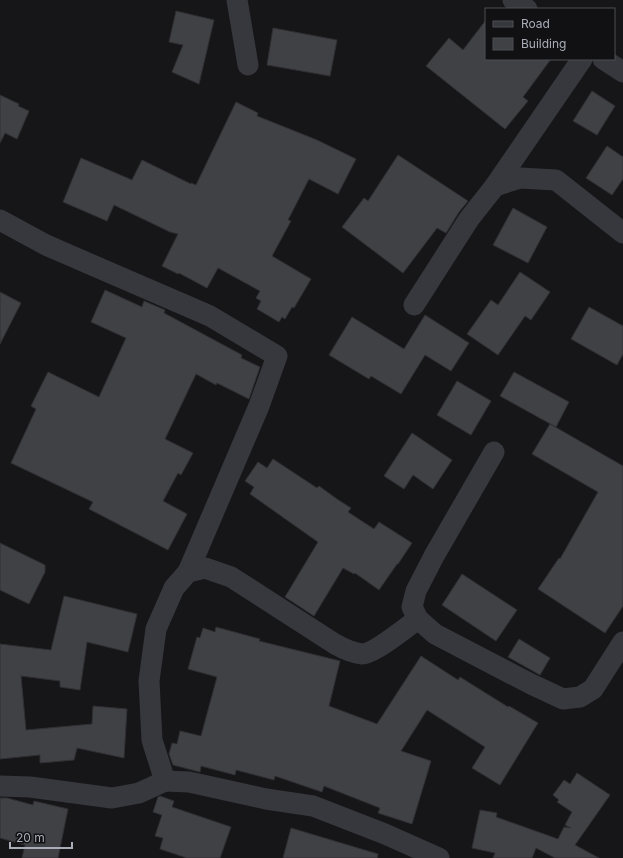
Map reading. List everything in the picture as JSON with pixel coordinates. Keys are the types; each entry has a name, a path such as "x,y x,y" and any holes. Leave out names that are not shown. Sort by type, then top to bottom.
{"street":[{"path":"237,0 248,65"},
{"path":"513,0 525,8"},
{"path":"414,305 469,219 495,186 581,60"},
{"path":"605,60 623,72"},
{"path":"495,186 520,178 556,180 623,233"},
{"path":"0,220 46,245 210,316 277,356 259,406 188,572 174,588 156,629 149,681 152,740 165,781"},
{"path":"494,452 434,556 416,591 412,607 418,620 435,634 563,699 580,697 593,689 623,642"},
{"path":"188,572 205,568 231,577 347,651 364,654 380,647 418,620"},
{"path":"0,786 30,787 112,798 140,793 165,781 189,782 313,806 385,834 439,858"}],"building":[{"path":"176,11 214,20 199,84 172,72 183,45 169,42"},
{"path":"485,21 485,60 550,60 523,97 528,101 505,129 426,66 449,38 463,50"},
{"path":"273,28 337,40 330,76 267,65"},
{"path":"592,91 615,106 597,135 573,121"},
{"path":"0,95 19,104 18,106 29,111 17,139 5,133 0,143"},
{"path":"236,102 258,113 257,116 317,140 356,159 338,194 309,179 288,220 291,221 272,256 311,279 294,308 292,307 285,319 282,317 279,322 257,309 261,301 256,298 260,291 218,268 207,288 162,266 178,234 170,232 114,205 107,221 63,202 81,158 132,180 142,160 196,185"},
{"path":"607,146 623,157 623,179 612,195 586,178"},
{"path":"398,155 468,201 446,233 437,228 403,273 342,227 364,198 368,201"},
{"path":"513,208 547,227 528,263 493,245"},
{"path":"520,272 550,292 531,320 525,316 498,355 467,334 491,300 498,305"},
{"path":"105,290 142,307 144,301 165,310 164,313 242,355 241,358 260,367 249,399 217,383 216,385 196,374 165,439 193,453 181,475 178,473 163,501 187,514 168,550 89,509 93,502 11,463 36,409 31,406 48,372 99,397 126,338 91,322"},
{"path":"0,292 21,303 0,344"},
{"path":"589,307 623,326 623,354 617,365 571,339"},
{"path":"425,315 469,343 451,371 425,355 401,394 371,376 369,379 329,355 352,317 404,349"},
{"path":"514,372 569,402 556,427 500,396"},
{"path":"457,381 491,401 471,435 437,415"},
{"path":"550,424 623,466 623,606 605,633 538,589 559,558 560,559 598,492 532,454"},
{"path":"412,433 452,460 433,489 413,475 404,489 384,476"},
{"path":"273,459 317,488 319,486 351,508 348,512 374,529 379,522 412,543 379,590 355,573 354,574 343,568 314,616 285,597 318,542 250,494 254,487 245,481 258,462 267,468"},
{"path":"0,543 45,565 45,572 29,604 0,590"},
{"path":"462,574 517,610 496,641 442,605"},
{"path":"64,596 137,614 128,652 87,642 80,690 60,687 60,681 21,676 26,730 92,724 93,706 127,709 124,758 77,748 74,760 40,763 40,755 0,759 0,644 51,650"},
{"path":"216,627 260,639 259,641 340,661 329,706 377,724 421,656 458,680 460,677 508,707 509,706 538,723 500,785 472,768 485,747 427,710 401,751 431,761 412,824 378,813 380,808 324,786 322,792 275,776 274,780 236,770 235,775 201,766 200,772 173,765 169,754 172,743 177,744 180,731 201,736 217,677 188,669 197,637 200,638 203,628 215,632"},
{"path":"519,639 550,658 540,675 508,657"},
{"path":"577,773 610,795 575,845 599,858 555,858 536,848 532,858 493,858 495,853 472,848 480,810 497,813 496,817 558,839 564,827 571,828 565,825 572,812 557,802 559,800 553,795 564,780 570,784"},
{"path":"160,796 174,801 172,807 231,827 220,858 187,858 160,849 163,838 155,836 162,815 153,812 158,797"},
{"path":"0,798 7,798 33,805 34,801 68,809 58,858 22,858 25,845 0,838"},
{"path":"291,828 378,854 377,858 283,858"}]}
